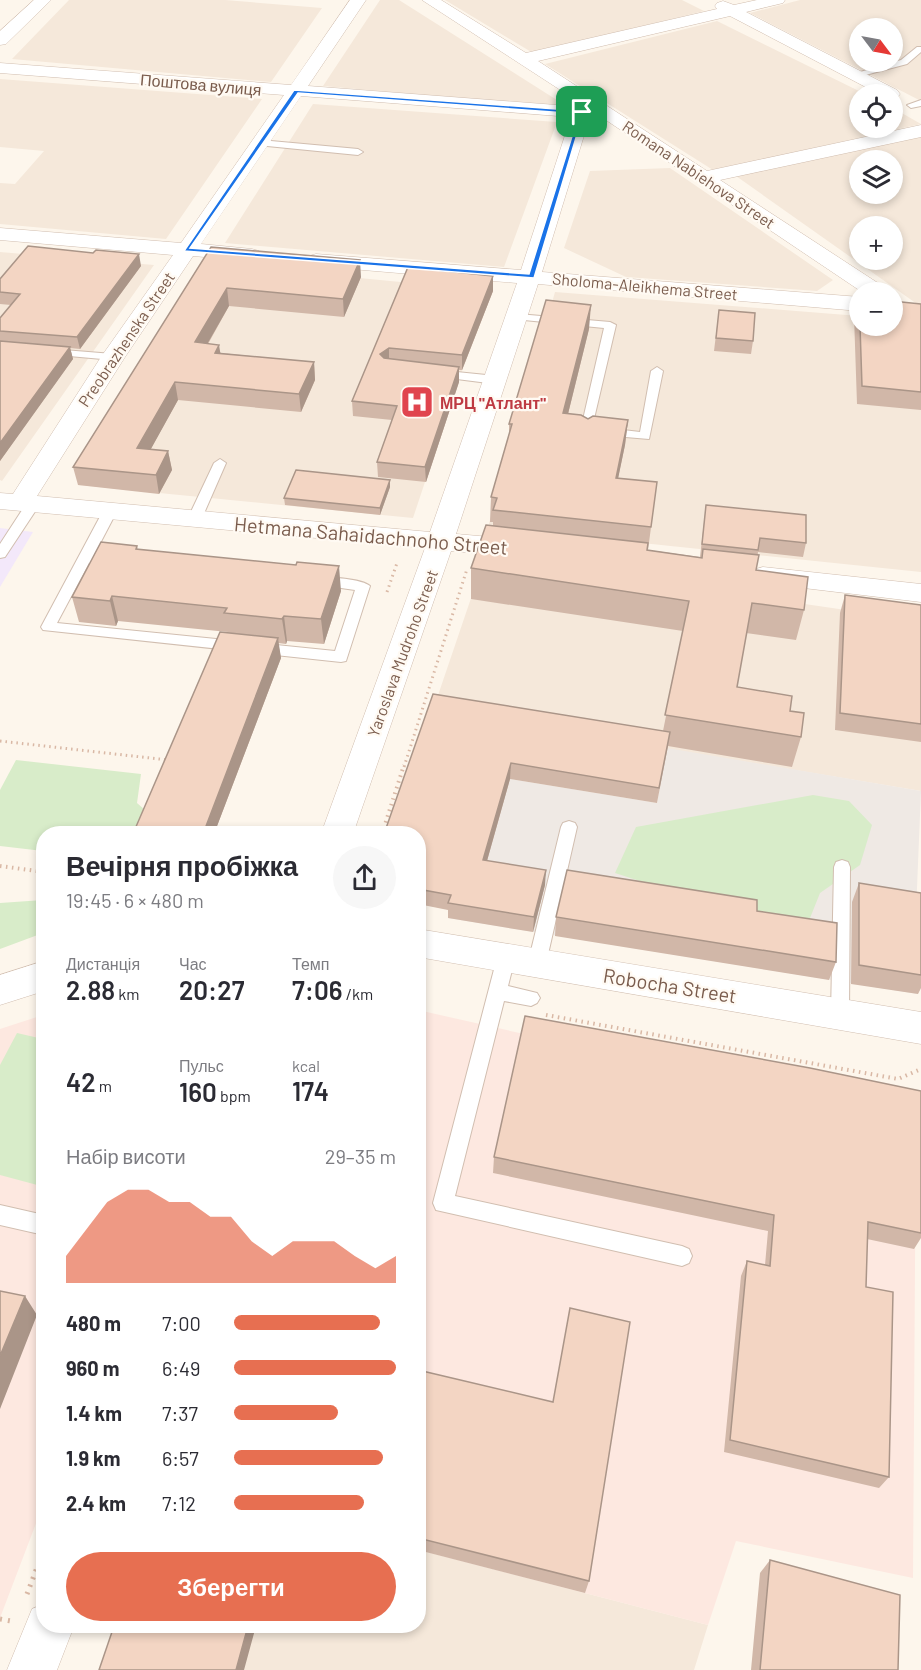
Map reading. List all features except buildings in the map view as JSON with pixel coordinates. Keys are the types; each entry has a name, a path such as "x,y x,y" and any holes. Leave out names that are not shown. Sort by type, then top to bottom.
{"street":[{"path":"0,40 43,0"},
{"name":"Romana Nabiehova Street","path":"430,0 524,59 591,110 705,177 861,282"},
{"path":"711,0 871,84"},
{"path":"524,59 777,0"},
{"name":"Preobrazhenska Street","path":"18,502 113,357 296,91 351,1"},
{"name":"Поштова вулиця","path":"0,68 296,91 591,110"},
{"path":"903,100 918,106"},
{"name":"Yaroslava Mudroho Street","path":"340,826 591,110"},
{"path":"705,177 921,131"},
{"path":"0,234 268,256"},
{"name":"Sholoma-Aleikhema Street","path":"292,258 849,303"},
{"name":"Hetmana Sahaidachnoho Street","path":"18,502 546,551"},
{"path":"733,572 921,593"},
{"name":"Robocha Street","path":"426,944 921,1028"},
{"path":"0,990 36,979"},
{"path":"32,1670 36,1614"}],"lane":[{"path":"854,75 904,62 920,49"},
{"path":"260,143 358,152"},
{"path":"518,317 610,326 586,433 645,436 657,371"},
{"path":"34,351 113,357"},
{"path":"423,373 496,380"},
{"path":"195,518 220,463"},
{"path":"0,554 18,502"},
{"path":"110,511 48,627 341,657 363,586 305,580"},
{"path":"85,558 132,562"},
{"path":"569,827 521,960 496,996 442,1203 682,1256"},
{"path":"840,1013 842,867"},
{"path":"496,996 531,998"},
{"path":"0,1215 36,1223"}],"path":[{"path":"385,826 475,544"},
{"path":"0,741 177,761"},
{"path":"0,866 36,871"},
{"path":"496,996 512,1009 898,1079 921,1069"}],"shaded area":[{"path":"69,0 225,0 322,8 271,82 12,59"},
{"path":"380,0 399,0 560,102 558,107 323,86"},
{"path":"445,0 682,0 704,11 533,53"},
{"path":"800,0 921,0 921,101 903,92 903,84 888,84 865,72 903,72 903,18 849,18 849,64 750,13"},
{"path":"717,21 849,86 849,138 858,138 713,170 545,64"},
{"path":"0,79 262,99 166,239 0,224 0,183 15,184 44,151 0,147"},
{"path":"313,104 557,122 504,267 225,243"},
{"path":"903,114 921,124 903,128"},
{"path":"921,136 921,304 917,304 903,294 903,282 886,282 869,270 903,270 903,216 849,216 849,256 736,176 849,152 849,204 903,204 903,150 856,150"},
{"path":"670,168 833,280 817,291 626,277 564,248 590,171"},
{"path":"0,252 154,265 2,481 0,480"},
{"path":"214,264 493,291 462,371 413,518 78,485"},
{"path":"555,292 849,315 849,336 903,336 903,324 921,322 921,572 488,527"},
{"path":"0,528 33,532 0,587"},
{"path":"485,557 921,621 921,791 433,710"},
{"path":"667,748 921,791 916,912 918,994 448,918 462,872 483,875 510,779 657,803"},
{"path":"426,1012 524,1034 916,1109 913,1578 736,1541 708,1625 426,1552"},
{"path":"36,1017 36,1523 0,1618 0,1029"},
{"path":"426,1552 708,1625 694,1670 111,1670 123,1633 426,1633"}],"green space":[{"path":"16,760 141,774 137,803 145,810 138,826 36,826 36,850 0,846 0,790"},
{"path":"813,795 849,801 872,825 860,865 820,893 810,918 782,924 732,911 615,873 636,827"},
{"path":"36,900 36,936 0,949 0,903"},
{"path":"17,1033 36,1037 36,1185 0,1175 0,1065"}],"place":[{"name":"МРЦ \"Атлант\"","path":"417,402"}],"route":[{"path":"296,91 582,112 532,276 186,250 296,91"}]}
